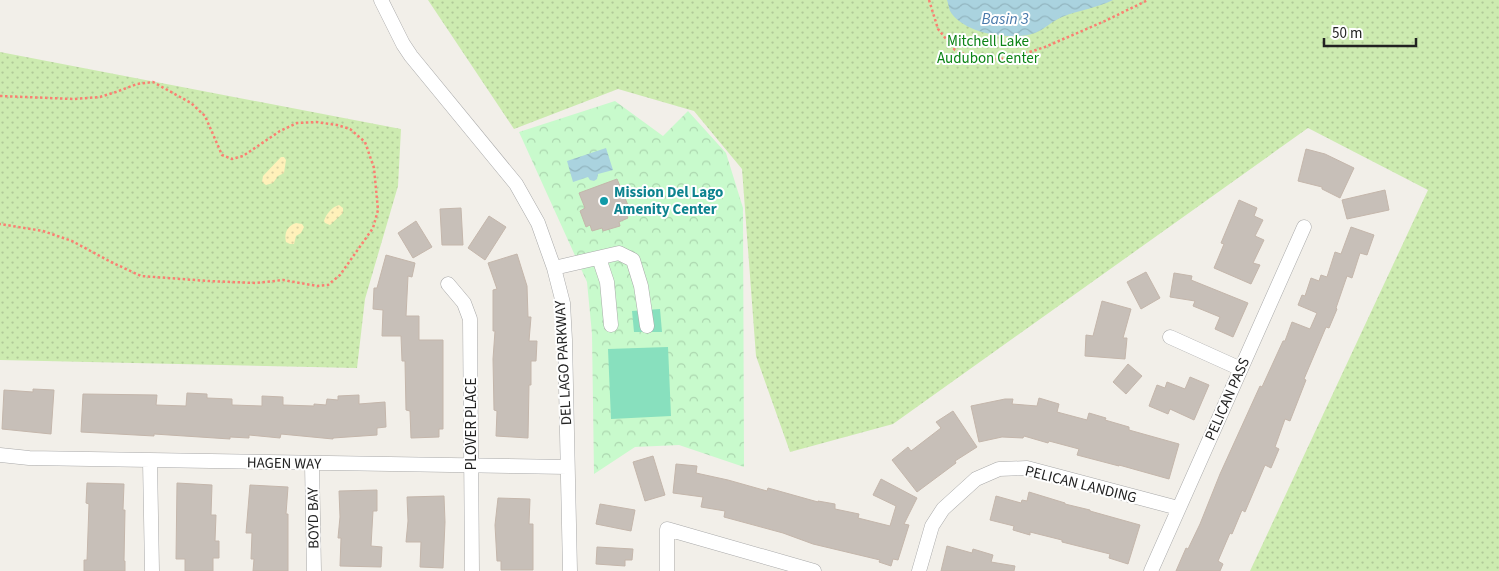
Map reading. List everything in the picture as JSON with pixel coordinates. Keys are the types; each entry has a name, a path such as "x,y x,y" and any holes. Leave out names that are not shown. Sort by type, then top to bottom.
{"street":[{"name":"DEL LAGO PARKWAY","path":"381,0 411,56 516,184 538,223 554,268 563,303 566,340 570,571"},
{"name":"PELICAN PASS","path":"1151,571 1304,227"},
{"path":"554,268 619,253 633,260 641,286 647,326"},
{"path":"599,258 607,282 611,325"},
{"name":"PLOVER PLACE","path":"448,284 458,293 470,320 472,571"},
{"path":"1170,337 1241,369"},
{"name":"HAGEN WAY","path":"0,456 150,461 567,467"},
{"path":"150,461 152,571"},
{"name":"BOYD BAY","path":"312,464 314,571"},
{"name":"PELICAN LANDING","path":"919,571 932,526 943,509 976,479 999,469 1027,468 1178,508"},
{"path":"667,571 667,530 814,571"}],"path":[{"path":"929,0 938,29 955,50 978,60 1011,58 1045,47 1148,0"},
{"path":"0,96 74,99 100,96 137,84 153,82 191,103 205,116 222,155 232,159 243,156 280,131 297,123 316,122 350,129 365,142 374,168 378,210 372,228 340,275 328,285 317,286 283,280 208,282 141,276 72,241 43,231 0,224"}],"green space":[{"name":"Mitchell Lake Audubon Center","path":"428,0 1499,0 1499,571 1250,571 1428,190 1308,128 893,424 790,452 756,356 742,169 694,111 618,89 514,129"},
{"path":"0,52 401,129 398,186 365,299 357,368 0,360"},
{"path":"615,101 663,136 688,111 726,153 743,208 744,467 679,445 635,447 594,474 592,334 587,282 519,132"},
{"path":"660,309 662,332 634,332 632,311"},
{"path":"668,347 671,416 611,419 608,349"}],"sand":[{"path":"281,157 284,157 286,160 284,173 278,176 273,183 266,185 262,182 263,176"},
{"path":"339,205 343,208 343,213 330,225 325,223 324,221 328,213"},
{"path":"296,223 302,224 304,227 301,233 296,236 294,244 290,244 286,242 285,236 288,228"}],"water":[{"name":"Basin 3","path":"947,0 1113,0 1062,17 1035,33 1001,36 977,30 956,19 950,11"},
{"path":"606,148 613,170 598,174 597,179 594,181 588,177 573,182 567,161"}],"building":[{"path":"1306,149 1325,154 1354,168 1340,198 1322,189 1322,187 1298,181"},
{"name":"Mission Del Lago Amenity Center","path":"617,179 630,210 625,212 628,218 619,222 620,226 603,231 602,228 592,231 590,225 586,227 580,211 585,208 579,193"},
{"path":"1385,190 1389,210 1347,219 1342,200"},
{"path":"1239,200 1257,208 1254,216 1263,220 1255,236 1264,240 1253,263 1260,265 1251,284 1214,268 1224,244 1221,243"},
{"path":"461,208 463,245 442,245 440,209"},
{"path":"489,216 506,227 485,260 468,248"},
{"path":"416,221 432,247 413,258 398,233"},
{"path":"1351,227 1374,235 1367,255 1360,253 1352,278 1347,276 1337,309 1329,328 1326,327 1304,379 1306,380 1290,421 1285,419 1275,447 1279,449 1271,468 1265,465 1245,512 1242,510 1232,534 1230,533 1218,561 1223,564 1220,571 1176,571 1186,548 1188,549 1200,524 1220,474 1260,386 1262,387 1283,341 1285,341 1292,322 1310,329 1317,313 1298,305 1302,295 1305,296 1311,278 1319,281 1321,275 1327,277 1335,252 1341,254"},
{"path":"517,254 527,286 528,317 531,317 529,341 537,341 536,361 531,361 528,438 496,436 497,411 494,410 493,359 495,331 493,331 493,290 497,289 488,263"},
{"path":"386,255 415,263 412,277 408,276 406,316 419,316 419,340 443,340 443,429 439,429 439,437 411,438 410,411 406,410 405,361 402,361 401,336 382,336 383,310 373,309 374,288 377,288"},
{"path":"1146,272 1160,298 1141,309 1127,282"},
{"path":"1174,273 1192,276 1191,280 1248,303 1233,337 1215,329 1220,317 1193,306 1195,301 1170,297"},
{"path":"1102,301 1131,309 1123,338 1127,338 1125,359 1085,356 1086,335 1093,336"},
{"path":"1128,364 1142,376 1126,394 1113,382"},
{"path":"1190,377 1209,385 1194,420 1170,409 1168,414 1149,406 1157,385 1165,388 1167,382 1185,389"},
{"path":"33,389 54,390 51,434 2,429 4,390 33,392"},
{"path":"187,393 207,394 207,398 232,399 232,405 262,406 262,396 283,397 283,405 314,406 314,404 326,405 327,399 338,400 338,396 359,395 359,404 385,402 386,427 377,428 377,435 333,439 281,434 280,438 249,435 249,438 230,437 230,439 81,432 83,394 157,395 156,405 186,406"},
{"path":"1039,398 1059,404 1057,412 1087,420 1089,413 1129,427 1129,430 1179,444 1169,479 1077,455 1079,449 1024,436 1023,438 1002,437 979,442 971,406 1013,399 1012,404 1037,406"},
{"path":"953,411 977,447 955,461 956,463 917,492 892,460 908,447 911,451 941,428 936,422"},
{"path":"653,456 665,495 645,501 633,462"},
{"path":"676,464 697,466 696,473 767,491 768,488 818,502 835,504 835,509 859,514 858,518 890,526 896,506 873,495 881,479 917,498 904,524 909,525 898,560 893,559 891,566 879,562 880,560 813,544 783,533 724,517 725,511 701,507 703,497 673,493"},
{"path":"87,483 124,484 125,571 84,571 84,560 87,560 89,504 86,503"},
{"path":"177,483 212,485 211,515 216,515 215,541 219,541 219,558 213,558 213,571 185,571 185,559 176,559"},
{"path":"250,485 288,487 286,514 288,514 288,571 253,571 254,559 251,559 252,533 246,533"},
{"path":"377,490 377,511 373,511 371,546 382,547 381,567 340,566 341,538 338,538 340,517 339,491"},
{"path":"1029,492 1140,525 1128,564 1109,558 1110,554 1030,532 1030,535 1013,530 1014,526 990,520 996,496 1021,503 1022,500 1027,501"},
{"path":"444,496 443,568 420,567 421,542 406,542 408,521 407,497"},
{"path":"498,498 530,499 529,524 533,524 533,570 501,570 501,561 497,561 495,525"},
{"path":"600,504 635,510 631,531 596,524"},
{"path":"947,546 972,553 973,549 993,555 991,562 1015,566 1014,571 941,571"},
{"path":"597,547 633,549 632,560 625,560 625,566 596,564"}],"place":[{"name":"Mission Del Lago Amenity Center","path":"604,201"}]}
